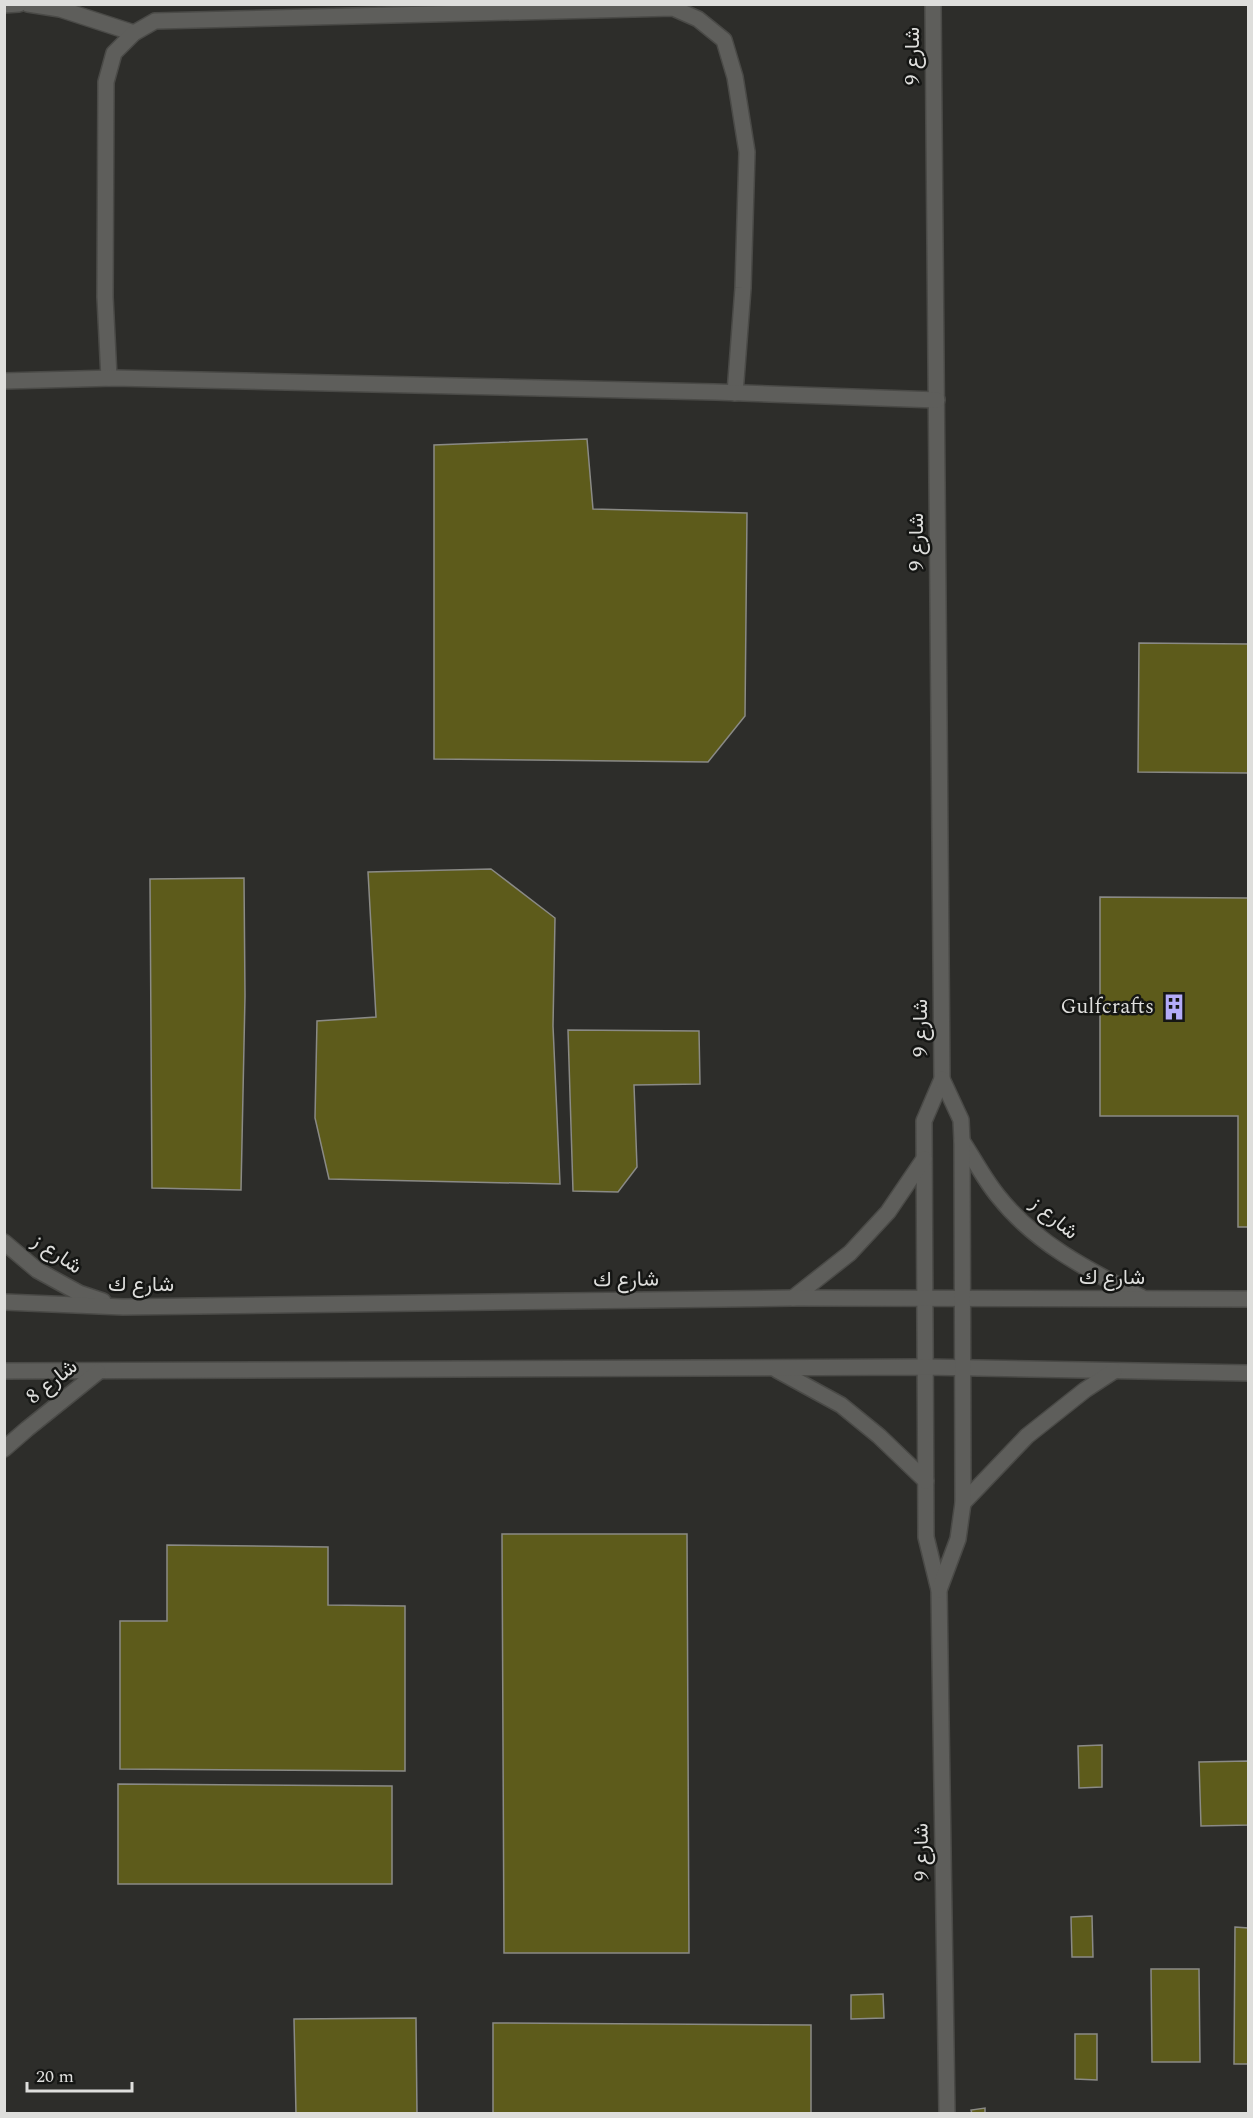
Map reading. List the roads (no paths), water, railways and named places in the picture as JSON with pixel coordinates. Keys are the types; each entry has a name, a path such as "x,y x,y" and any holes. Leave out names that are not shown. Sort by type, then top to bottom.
{"street":[{"path":"4,5 19,4"},
{"path":"28,4 60,9 134,33"},
{"name":"شارع 9","path":"933,4 942,1079 924,1121 926,1537 939,1590 947,2114"},
{"path":"109,378 105,297 106,82 114,53 134,33 155,21 673,8 698,19 724,40 735,77 747,152 743,288 735,393"},
{"path":"4,381 109,378 937,400"},
{"name":"شارع 9","path":"939,1590 958,1539 963,1503 961,1120 942,1079"},
{"name":"شارع ز","path":"962,1141 997,1195 1027,1227 1074,1262 1144,1299"},
{"path":"793,1298 850,1253 888,1212 924,1159"},
{"name":"شارع ز","path":"4,1242 37,1270 79,1293 123,1307"},
{"name":"شارع ك","path":"4,1302 123,1307 793,1298 1248,1299"},
{"path":"4,1371 925,1367 1248,1373"},
{"path":"774,1368 841,1405 879,1436 926,1481"},
{"path":"963,1503 1027,1436 1085,1390 1115,1371"},
{"name":"شارع 8","path":"4,1449 98,1372"}],"place":[{"name":"Gulfcrafts","path":"1174,1007"}]}
